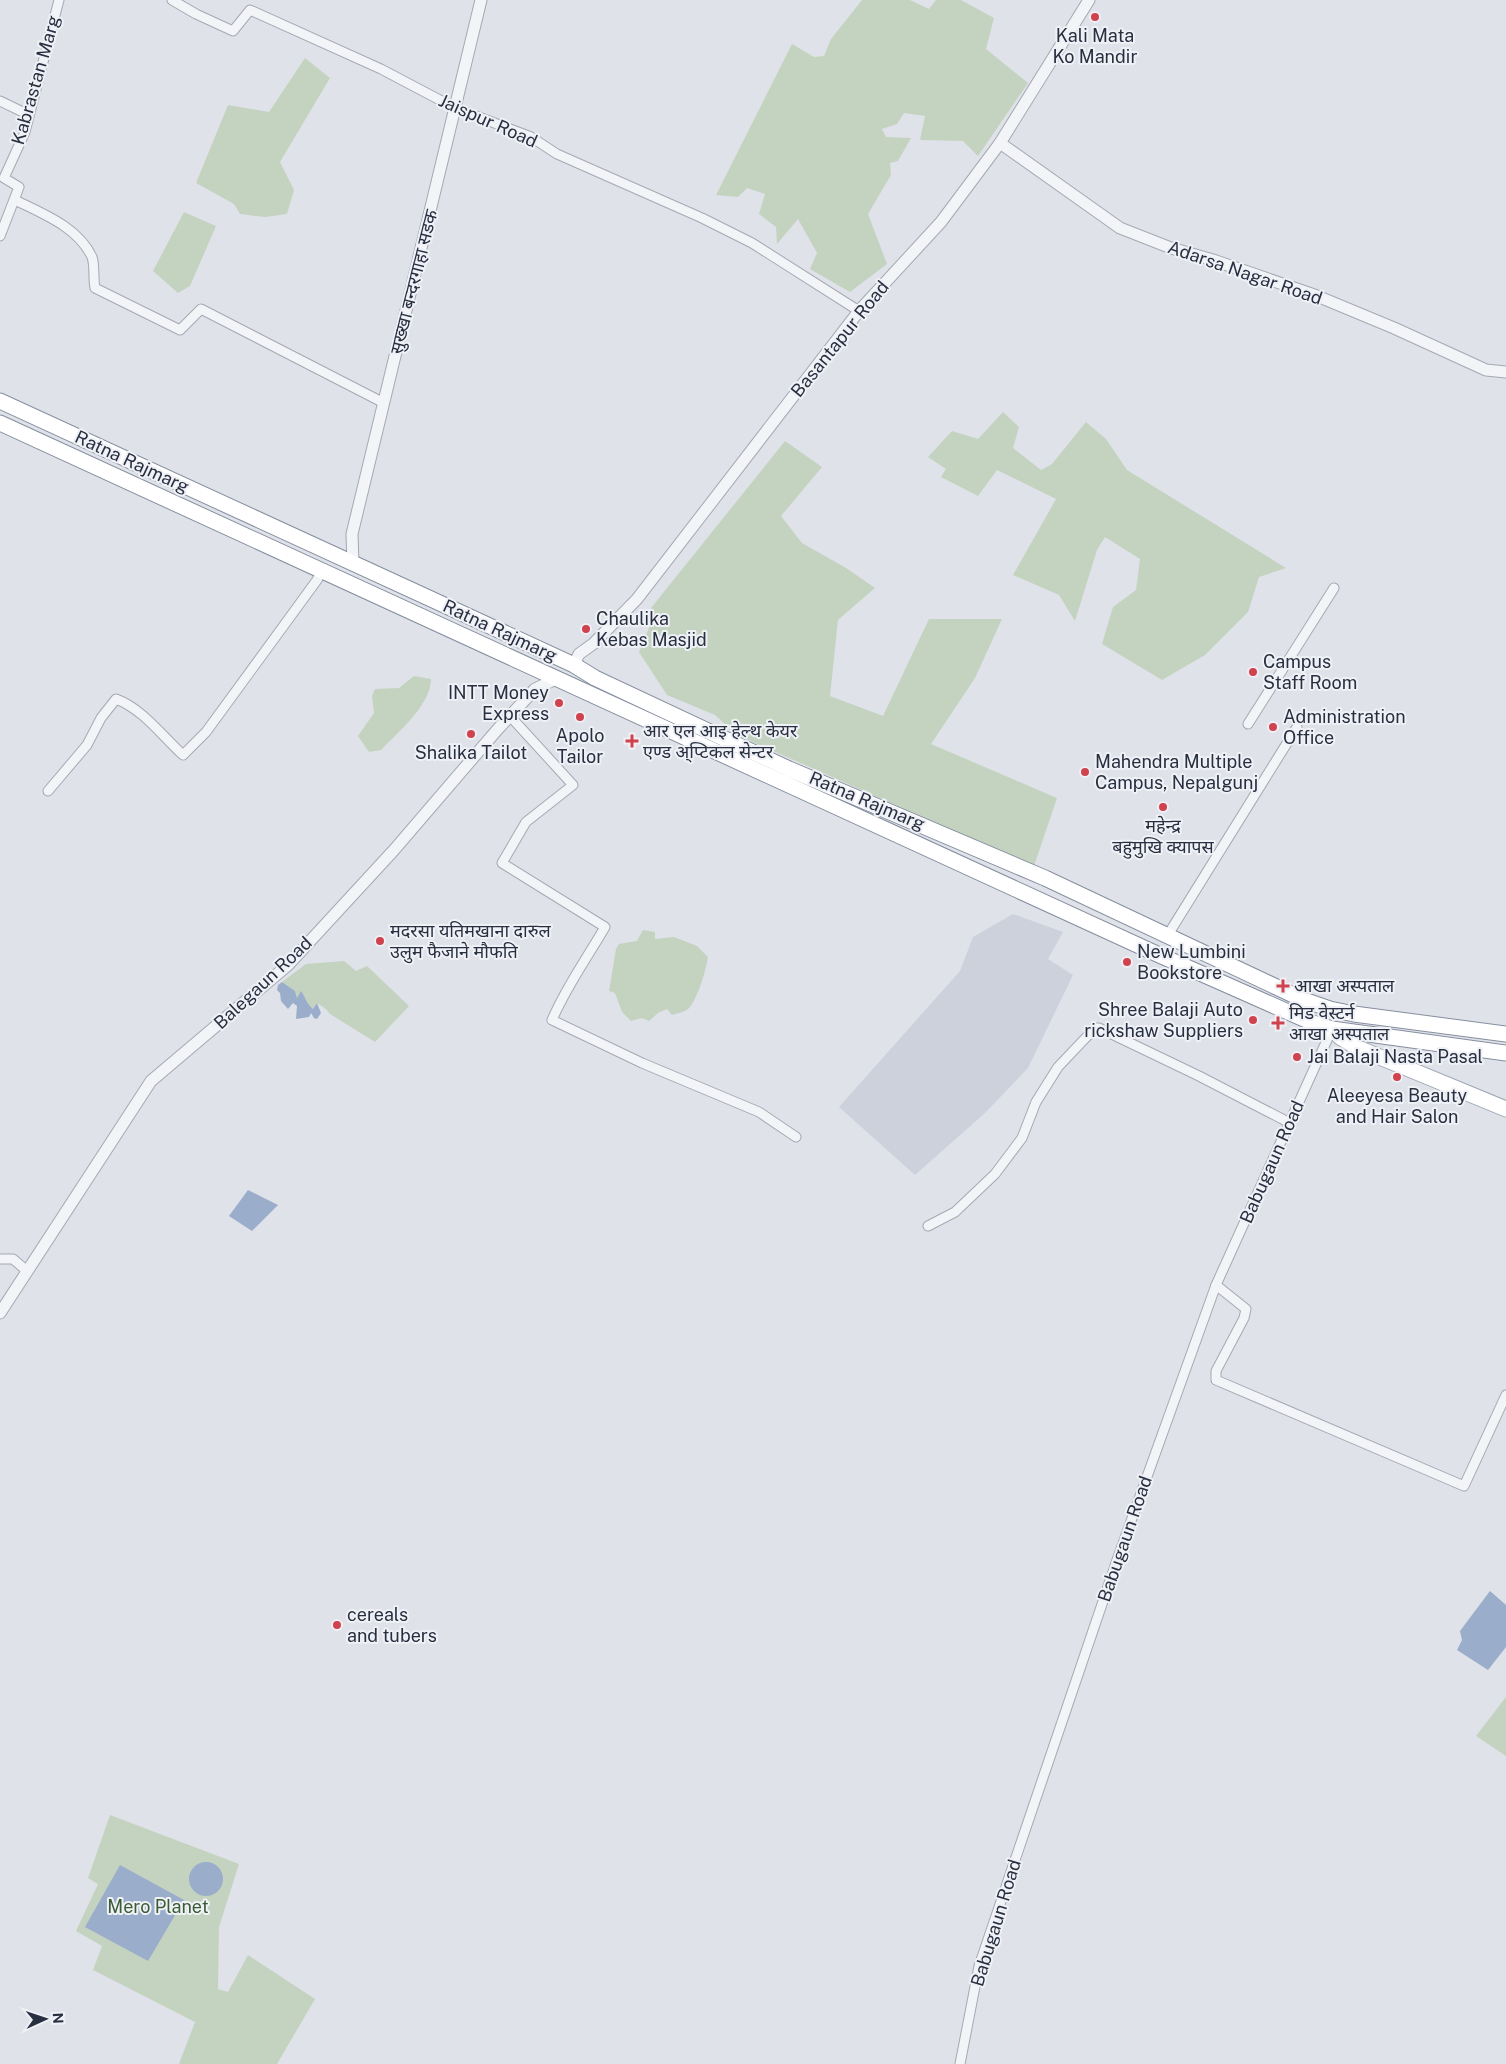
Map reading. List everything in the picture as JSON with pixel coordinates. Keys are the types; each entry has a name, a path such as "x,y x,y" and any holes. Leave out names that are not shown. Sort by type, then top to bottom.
{"main road":[{"name":"Ratna Rajmarg","path":"0,401 574,665 595,678 789,769 1045,878 1304,1000 1330,1009 1354,1014 1506,1034"},
{"name":"Ratna Rajmarg","path":"0,423 556,679 1313,1023 1332,1029 1506,1053"},
{"path":"1332,1029 1340,1037 1358,1048 1506,1109"}],"street":[{"name":"Kabrastan Marg","path":"15,200 19,187 2,177 25,132 59,0"},
{"name":"Jaispur Road","path":"172,0 196,14 233,31 250,10 381,69 455,108 531,138 557,154 640,190 735,235 789,266 859,312"},
{"name":"सुख्खा बन्दरगाहा सडक","path":"354,564 352,534 481,0"},
{"name":"Basantapur Road","path":"574,665 579,654 592,644 637,599 859,312 941,222 1000,142 1089,0"},
{"path":"0,101 29,115"},
{"name":"Adarsa Nagar Road","path":"1000,142 1120,228 1171,248 1213,260 1317,296 1394,328 1486,370 1506,372"},
{"path":"0,236 15,200 60,223 82,241 93,259 95,288 180,330 201,309 384,403"},
{"path":"48,791 87,745 101,718 116,699 123,702 152,724 183,755 206,732 322,571"},
{"path":"1248,724 1334,588"},
{"name":"Balegaun Road","path":"0,1313 151,1081 288,965 394,850 535,689 556,679"},
{"path":"510,716 573,784 526,822 502,863 605,927 579,973 562,996 552,1020 642,1063 758,1112 796,1137"},
{"path":"1175,938 1168,933 1297,727"},
{"path":"928,1226 955,1212 995,1174 1022,1138 1036,1102 1058,1067 1095,1028 1100,1028 1199,1076 1290,1123"},
{"name":"Babugaun Road","path":"960,2064 979,1966 1117,1560 1216,1285 1332,1029"},
{"path":"0,1259 13,1260 27,1271"},
{"path":"1216,1285 1246,1309 1244,1318 1216,1371 1216,1380 1464,1486 1506,1395"}],"shaded area":[{"path":"1013,914 1063,932 1048,959 1073,975 1028,1068 985,1113 915,1175 839,1107 960,971 973,937"}],"green space":[{"path":"862,0 910,0 929,9 936,0 961,0 994,18 986,49 1028,83 978,156 963,141 920,140 925,116 904,113 897,124 882,129 886,137 911,138 898,161 890,163 891,175 868,214 887,264 850,292 810,269 817,253 798,219 777,244 776,227 759,214 765,194 747,188 738,197 716,195 792,44 814,57 824,56 831,39"},
{"path":"305,58 330,78 280,162 294,190 287,214 265,217 240,214 234,204 196,183 228,105 269,112"},
{"path":"184,212 216,226 190,286 178,293 153,271"},
{"path":"1003,412 1019,427 1013,448 1041,470 1052,464 1086,422 1106,439 1127,470 1286,568 1259,577 1248,612 1205,655 1162,680 1102,644 1113,607 1136,590 1140,559 1105,537 1097,550 1075,621 1059,595 1013,575 1056,499 997,470 978,496 941,477 946,469 928,457 952,431 978,439"},
{"path":"785,441 822,467 781,516 802,543 846,568 875,588 838,620 830,696 883,716 929,619 1002,619 975,678 931,744 1057,798 1034,866 737,735 715,715 667,695 639,652 649,628 651,608"},
{"path":"414,676 431,679 426,699 412,718 381,750 369,752 358,736 374,713 372,696 375,689 399,688"},
{"path":"643,930 655,932 655,939 674,937 697,946 708,957 699,990 688,1009 672,1015 667,1009 658,1013 649,1021 642,1018 631,1021 622,1012 615,993 609,991 616,949 619,944 637,941"},
{"path":"344,961 356,971 367,966 409,1006 375,1042 330,1014 317,1003 313,1009 301,992 297,998 295,991 282,982 306,964"},
{"path":"1506,1697 1506,1756 1476,1736"},
{"name":"Mero Planet","path":"110,1815 239,1864 219,1927 218,1989 228,1992 248,1955 315,1999 277,2064 179,2064 195,2022 93,1970 102,1946 76,1931 98,1884 88,1878"}],"water":[{"path":"282,982 295,991 297,998 301,991 313,1009 317,1003 321,1013 317,1019 311,1013 309,1017 296,1019 297,1006 293,1003 288,1009 281,1001 280,993 277,990 278,985"},
{"path":"248,1190 278,1205 252,1231 229,1216"},
{"path":"1490,1591 1506,1605 1506,1647 1488,1670 1457,1650 1462,1640 1460,1631"},
{"path":"206,1862 213,1863 218,1867 222,1872 222,1886 218,1891 213,1895 206,1896 199,1895 194,1891 190,1886 189,1879 190,1872 194,1867 199,1863"},
{"path":"120,1865 184,1900 148,1961 85,1927"}],"place":[{"name":"Kali Mata Ko Mandir","path":"1095,17"},
{"name":"Chaulika Kebas Masjid","path":"586,629"},
{"name":"Campus Staff Room","path":"1253,672"},
{"name":"INTT Money Express","path":"559,703"},
{"name":"Apolo Tailor","path":"580,717"},
{"name":"Administration Office","path":"1273,727"},
{"name":"Shalika Tailot","path":"471,734"},
{"name":"आर एल आइ हेल्थ केयर एण्ड अ्प्टिकल सेन्टर","path":"632,741"},
{"name":"Mahendra Multiple Campus, Nepalgunj","path":"1085,772"},
{"name":"महेन्द्र बहुमुखि क्यापस","path":"1163,807"},
{"name":"मदरसा यतिमखाना दारुल उलुम फैजाने माैफति","path":"380,941"},
{"name":"New Lumbini Bookstore","path":"1127,962"},
{"name":"आखा अस्पताल","path":"1283,986"},
{"name":"Shree Balaji Auto rickshaw Suppliers","path":"1253,1020"},
{"name":"मिड वेस्टर्न आखा अस्पताल","path":"1278,1023"},
{"name":"Jai Balaji Nasta Pasal","path":"1297,1057"},
{"name":"Aleeyesa Beauty and Hair Salon","path":"1397,1077"},
{"name":"cereals and tubers","path":"337,1625"}]}
